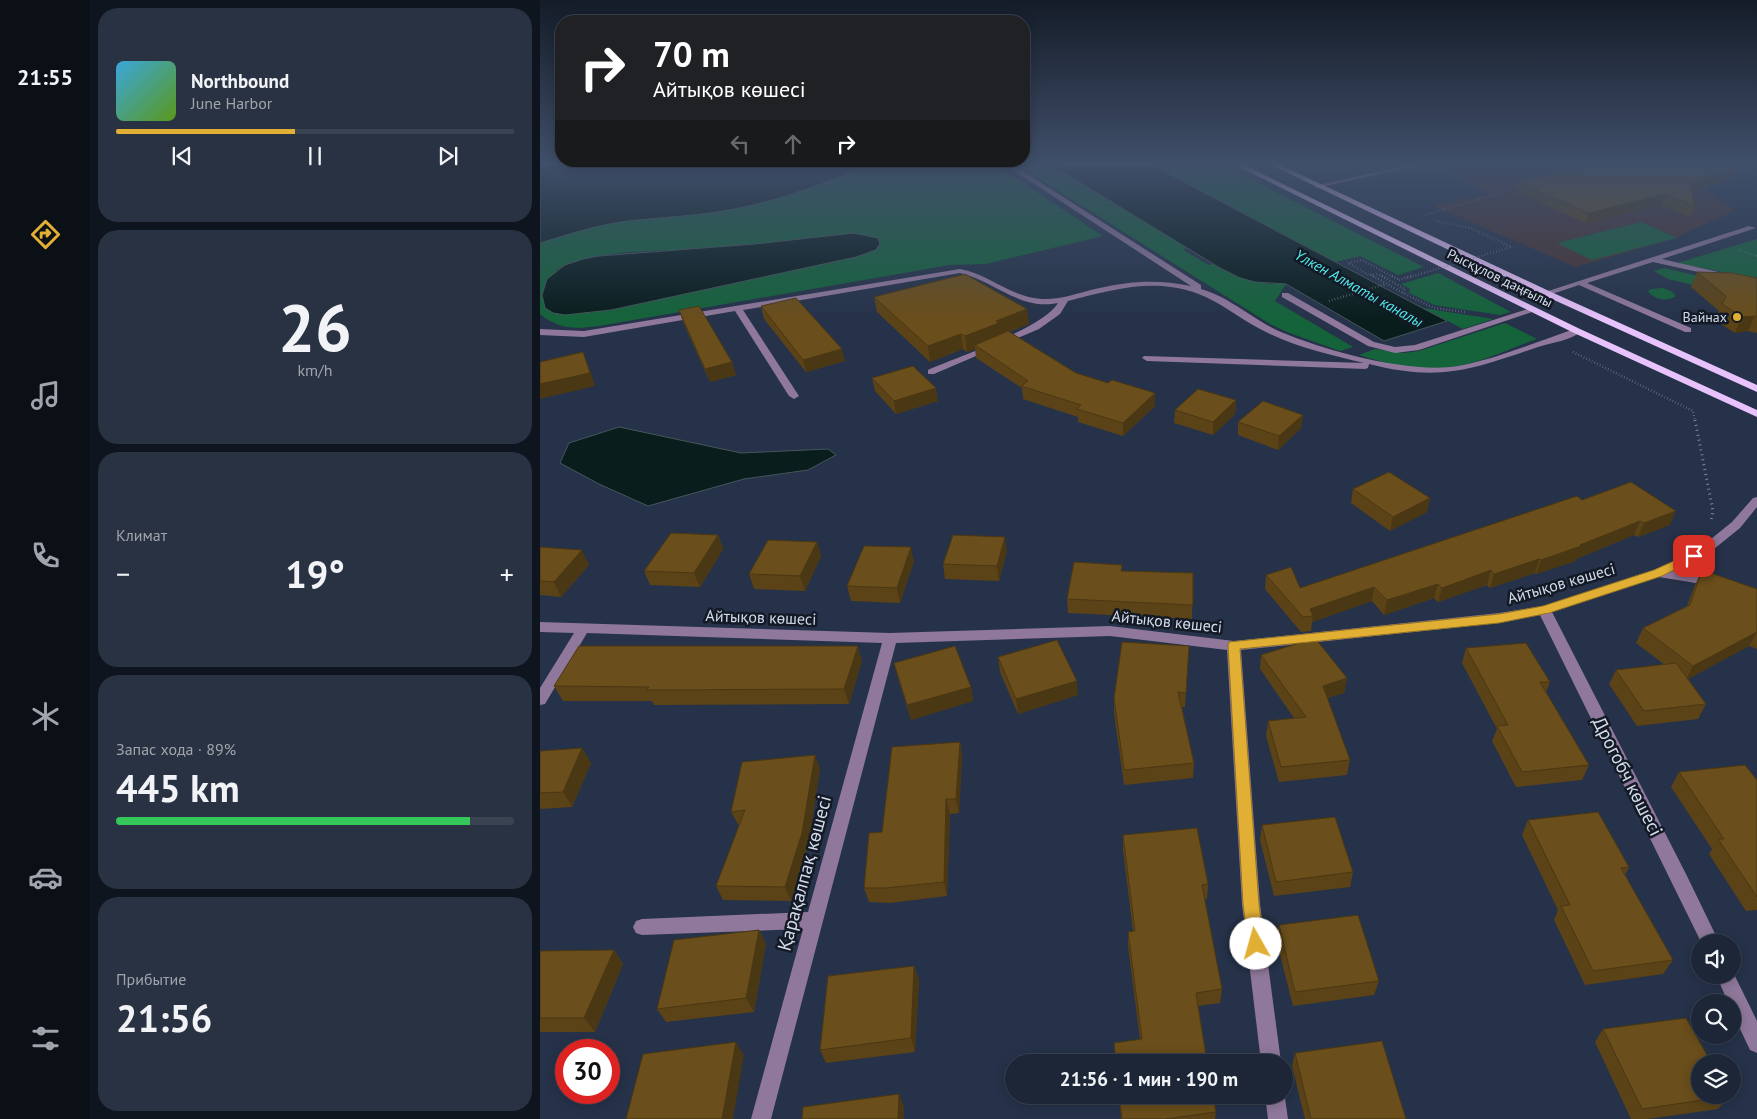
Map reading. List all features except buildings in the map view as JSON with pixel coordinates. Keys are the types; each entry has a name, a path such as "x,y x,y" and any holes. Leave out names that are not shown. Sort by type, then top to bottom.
{"main road":[{"name":"Рысқұлов даңғылы","path":"1340,215 1534,310 1757,414"},
{"path":"1362,215 1378,223 1394,222"},
{"name":"Рысқұлов даңғылы","path":"1379,215 1757,389"},
{"path":"1577,330 1608,321"}],"street":[{"path":"1086,215 1252,321 1276,333 1386,367"},
{"path":"1546,293 1752,228"},
{"path":"1652,259 1757,283"},
{"path":"540,332 584,334 960,270 973,272 1028,301 1051,302 1111,288 1146,284 1176,286 1210,295"},
{"path":"1581,283 1688,330"},
{"path":"1286,295 1371,344 1395,350 1416,348 1534,310"},
{"path":"931,372 1036,327 1057,312 1065,299"},
{"path":"737,308 794,396"},
{"path":"1148,358 1386,367 1424,372 1459,370 1577,330"},
{"path":"1345,355 1371,344"},
{"name":"Айтықов көшесі","path":"540,627 890,638 1110,631 1234,646 1499,618 1544,610 1658,573 1705,550 1736,525 1757,500"},
{"path":"1658,573 1725,585"},
{"name":"Дрогобч көшесі","path":"1544,610 1706,934"},
{"path":"540,700 583,629"},
{"name":"Қарақалпақ көшесі","path":"760,1119 890,638"},
{"path":"1234,646 1251,904 1270,1054"},
{"path":"642,927 813,920"},
{"path":"1729,984 1757,1043"},
{"path":"1276,1104 1278,1119"}],"path":[{"path":"1425,215 1419,217 1428,219"},
{"path":"1436,220 1471,228 1511,247 1399,280 1362,260 1348,263 1434,308 1506,319"},
{"path":"1369,274 1378,274 1398,285 1405,289 1403,293"},
{"path":"1324,302 1386,284"},
{"path":"1549,340 1693,411 1713,511 1705,550"}],"shaded area":[{"path":"1455,215 1724,215 1675,238 1576,267"}],"green space":[{"path":"686,215 1072,215 1103,236 986,264 950,265 599,326 582,328 561,326 540,314 540,243 584,230 628,221","holes":["840,234 880,244 875,250 856,257 611,310 556,270 570,263 604,255 691,249"]},
{"path":"1097,215 1133,215 1187,248 1183,250 1209,265 1213,264 1268,284 1286,284 1275,301 1353,347 1340,351 1270,324"},
{"path":"1248,215 1321,215 1424,267 1398,275 1360,256 1336,262"},
{"path":"1641,222 1677,238 1592,260 1557,243"},
{"path":"1757,239 1757,279 1677,263"},
{"path":"1664,268 1703,277 1697,286 1668,279 1654,271"},
{"path":"1438,273 1511,312 1500,315 1434,305 1409,293 1410,289 1401,284"},
{"path":"1663,288 1671,291 1676,296 1669,299 1661,299 1648,291 1651,289"},
{"path":"1423,308 1493,319 1463,329"},
{"path":"1505,323 1537,339 1469,364 1435,369 1402,366 1359,355 1375,349 1404,353 1419,351"}],"water":[{"path":"540,215 686,215 617,223 584,230 540,243"},
{"name":"Үлкен Алматы каналы","path":"1134,215 1247,215 1447,321 1384,341 1286,284 1255,282 1240,278 1220,268"},
{"path":"854,233 878,238 880,244 876,250 856,257 611,310 565,315 553,313 545,308 542,295 547,279 565,265 583,259"},
{"path":"619,427 741,453 828,449 836,455 808,470 744,479 648,506 599,484 560,463 569,443"}],"place":[{"name":"Вайнах","path":"1737,317"}],"route":[{"path":"1256,944 1251,904 1234,646 1499,618 1529,613 1544,610 1658,573 1694,556"}]}
